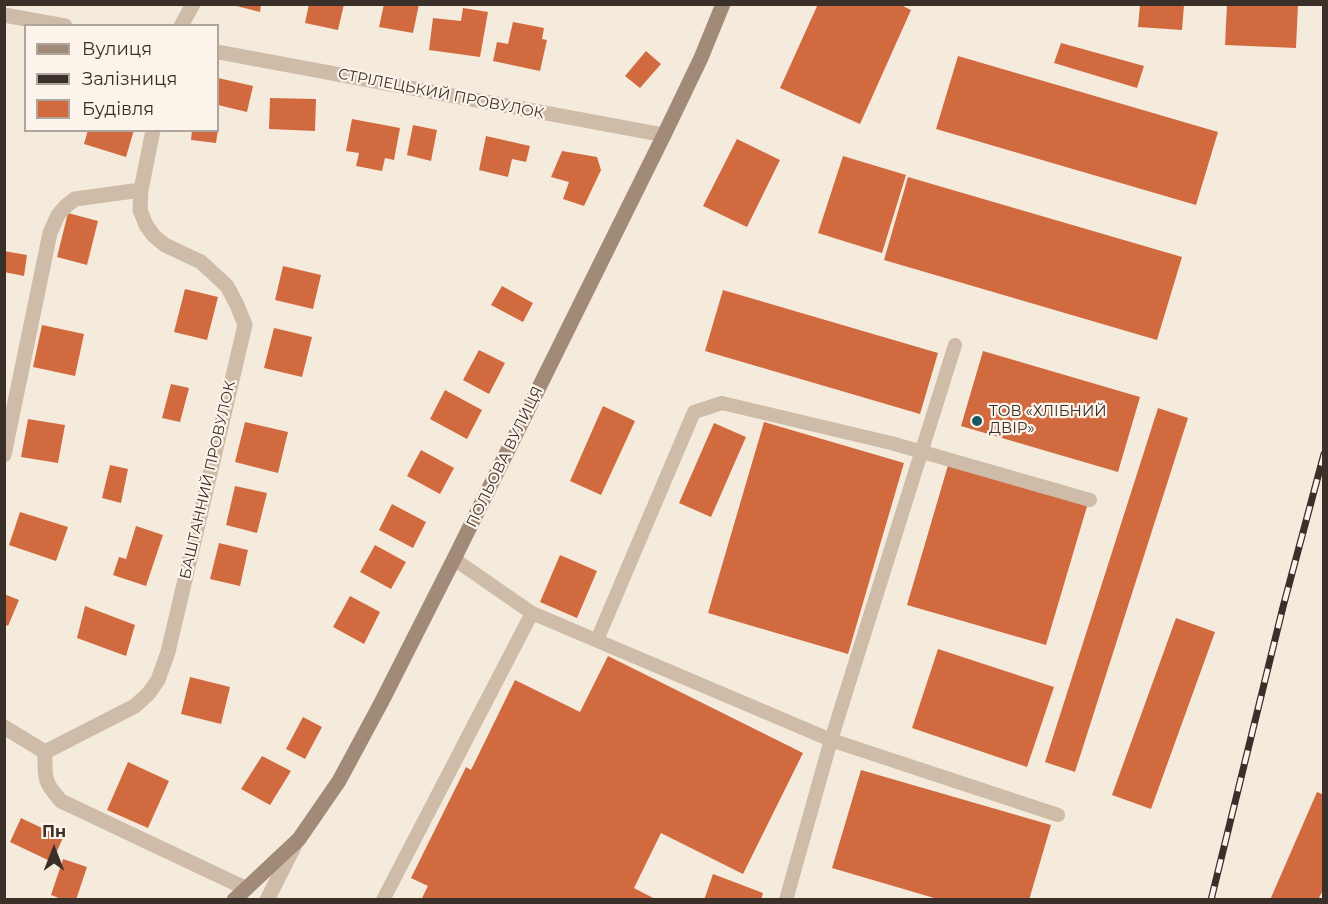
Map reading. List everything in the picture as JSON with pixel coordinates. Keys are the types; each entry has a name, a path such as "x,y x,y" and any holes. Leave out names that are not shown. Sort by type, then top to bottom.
{"main road":[{"name":"ПОЛЬОВА ВУЛИЦЯ","path":"299,839 339,782 454,560 664,135 701,58 723,4"},
{"path":"234,900 299,839"}],"street":[{"path":"182,24 193,4"},
{"path":"13,12 58,24"},
{"name":"СТРІЛЕЦЬКИЙ ПРОВУЛОК","path":"219,52 664,135"},
{"name":"БАШТАННИЙ ПРОВУЛОК","path":"45,752 135,706 149,693 158,680 168,652 245,324 227,286 201,262 165,245 146,225 140,210 141,190 153,132"},
{"path":"4,455 50,233 58,215 75,199 141,190"},
{"path":"4,727 45,752 45,779 61,801 245,888"},
{"name":"ПОЛЬОВА ВУЛИЦЯ","path":"267,900 299,839"}],"lane":[{"path":"786,900 831,741 955,345"},
{"path":"597,640 694,412 722,403 891,443 1090,500"},
{"path":"454,560 532,613 831,741 1058,815"},
{"path":"383,900 532,613"}],"building":[{"path":"229,4 261,4 260,12"},
{"path":"309,4 344,4 338,30 305,23"},
{"path":"384,4 419,4 413,33 379,27"},
{"path":"818,4 899,4 911,10 860,124 780,88"},
{"path":"1227,4 1298,4 1296,48 1225,45"},
{"path":"1140,5 1184,5 1182,30 1138,27"},
{"path":"463,8 488,12 480,57 429,50 433,18 461,21"},
{"path":"513,22 544,28 542,39 547,40 540,71 493,61 497,42 508,44"},
{"path":"1061,43 1144,66 1137,88 1054,63"},
{"path":"646,51 661,64 640,88 625,76"},
{"path":"958,56 1218,132 1196,205 936,129"},
{"path":"219,78 253,86 247,112 219,105"},
{"path":"270,98 316,99 315,131 269,129"},
{"path":"352,119 400,128 394,160 385,158 382,171 356,166 359,153 346,151"},
{"path":"413,125 437,130 431,161 407,155"},
{"path":"87,132 133,132 126,157 84,144"},
{"path":"192,132 218,132 216,143 191,140"},
{"path":"486,136 530,146 526,162 512,159 508,177 479,170"},
{"path":"737,139 780,160 747,227 703,206"},
{"path":"562,151 597,157 601,170 584,206 563,199 569,182 551,177"},
{"path":"843,156 906,175 882,253 818,233"},
{"path":"908,177 1182,257 1157,340 884,260"},
{"path":"68,213 98,221 87,265 57,257"},
{"path":"4,251 27,255 24,276 4,272"},
{"path":"283,266 321,275 313,309 275,300"},
{"path":"502,286 533,303 523,322 491,305"},
{"path":"185,289 218,297 207,340 174,332"},
{"path":"723,290 938,353 920,414 705,351"},
{"path":"42,325 84,334 75,376 33,367"},
{"path":"274,328 312,337 302,377 264,368"},
{"path":"479,350 505,363 489,394 463,380"},
{"path":"983,351 1140,397 1118,472 961,426"},
{"path":"171,384 189,388 180,422 162,418"},
{"path":"445,390 482,410 467,439 430,419"},
{"path":"603,406 635,421 601,495 570,481"},
{"path":"1158,408 1188,418 1075,772 1045,762"},
{"path":"28,419 65,425 58,463 21,457"},
{"path":"245,422 288,432 278,473 235,462"},
{"path":"764,422 904,463 848,654 708,613"},
{"path":"714,423 746,437 711,517 679,503"},
{"path":"421,450 454,468 440,494 407,476"},
{"path":"949,462 1088,503 1046,645 907,605"},
{"path":"110,465 128,469 121,503 102,498"},
{"path":"235,486 267,493 257,533 226,525"},
{"path":"392,504 426,522 413,548 379,530"},
{"path":"20,512 68,527 56,561 9,545"},
{"path":"136,526 163,535 146,586 113,575 119,557 126,559"},
{"path":"219,543 248,550 240,586 210,579"},
{"path":"375,545 406,562 391,589 360,572"},
{"path":"560,555 597,571 577,618 540,602"},
{"path":"4,594 19,600 8,626 4,624"},
{"path":"350,596 380,612 364,644 333,627"},
{"path":"85,606 135,625 126,656 77,638"},
{"path":"1176,618 1215,632 1151,809 1112,795"},
{"path":"938,649 1054,687 1027,767 912,728"},
{"path":"608,656 803,753 743,874 661,833 634,888 657,900 421,900 428,886 411,878 466,767 471,770 515,680 580,712"},
{"path":"190,677 230,687 221,724 181,714"},
{"path":"303,717 322,727 305,759 286,749"},
{"path":"262,756 291,771 270,805 241,789"},
{"path":"128,762 169,781 148,828 107,810"},
{"path":"861,770 1051,825 1029,900 941,900 832,868"},
{"path":"1317,792 1324,795 1324,888 1318,900 1270,900"},
{"path":"21,818 63,838 52,862 10,842"},
{"path":"63,859 87,867 76,900 64,900 51,895"},
{"path":"713,874 763,893 761,900 704,900"}],"railway":[{"path":"1211,900 1283,607 1324,454"}],"place":[{"name":"ТОВ «ХЛІБНИЙ ДВІР»","path":"977,421"}]}
